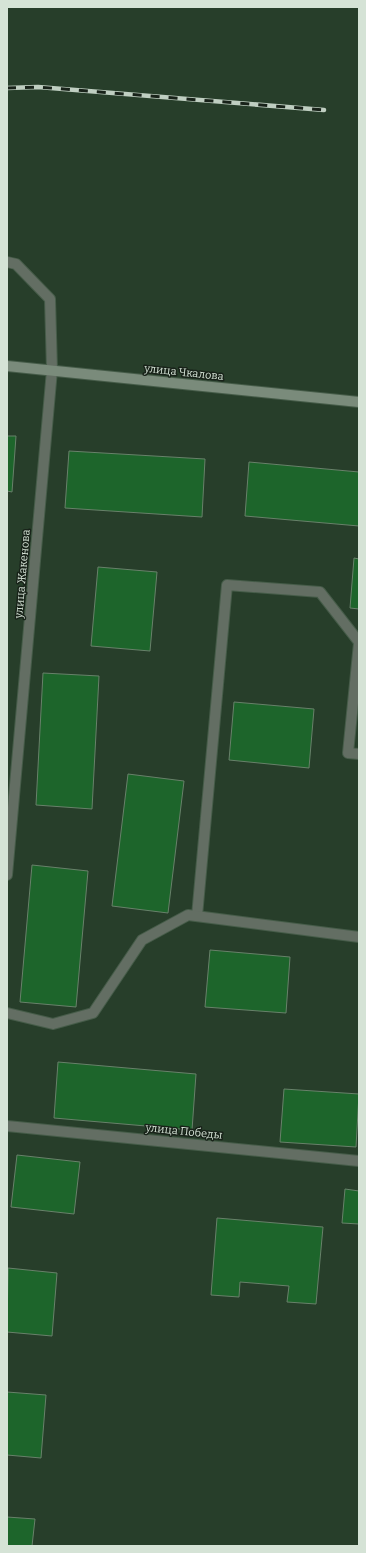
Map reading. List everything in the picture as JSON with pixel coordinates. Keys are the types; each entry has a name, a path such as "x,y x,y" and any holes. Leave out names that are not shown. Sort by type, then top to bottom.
{"main road":[{"name":"улица Чкалова","path":"7,366 359,402"}],"street":[{"name":"улица Жакенова","path":"7,262 16,264 50,299 52,370 7,874"},
{"path":"197,916 227,585 320,592 359,643 348,753 359,754"},
{"path":"7,1013 53,1024 93,1013 142,940 188,915 359,937"},
{"name":"улица Победы","path":"7,1126 359,1161"}],"building":[{"path":"7,436 16,436 12,492 7,491"},
{"path":"69,451 205,459 202,517 65,508"},
{"path":"249,462 359,472 359,526 245,516"},
{"path":"354,558 359,559 359,609 350,608"},
{"path":"98,567 157,572 150,651 91,646"},
{"path":"43,673 99,676 92,809 36,805"},
{"path":"234,702 314,709 309,768 229,760"},
{"path":"128,774 184,781 168,913 112,906"},
{"path":"32,865 88,871 76,1007 20,1002"},
{"path":"210,950 290,957 286,1013 205,1007"},
{"path":"58,1062 196,1074 192,1130 54,1118"},
{"path":"284,1089 359,1094 356,1147 280,1142"},
{"path":"17,1155 80,1162 74,1214 11,1207"},
{"path":"345,1189 359,1191 359,1224 342,1223"},
{"path":"217,1218 323,1227 316,1304 287,1302 289,1286 240,1282 239,1297 211,1295"},
{"path":"8,1268 57,1273 52,1336 7,1332"},
{"path":"7,1392 46,1395 41,1458 7,1455"},
{"path":"7,1517 35,1519 32,1546 7,1546"}],"railway":[{"path":"7,88 38,87 324,110"}]}
